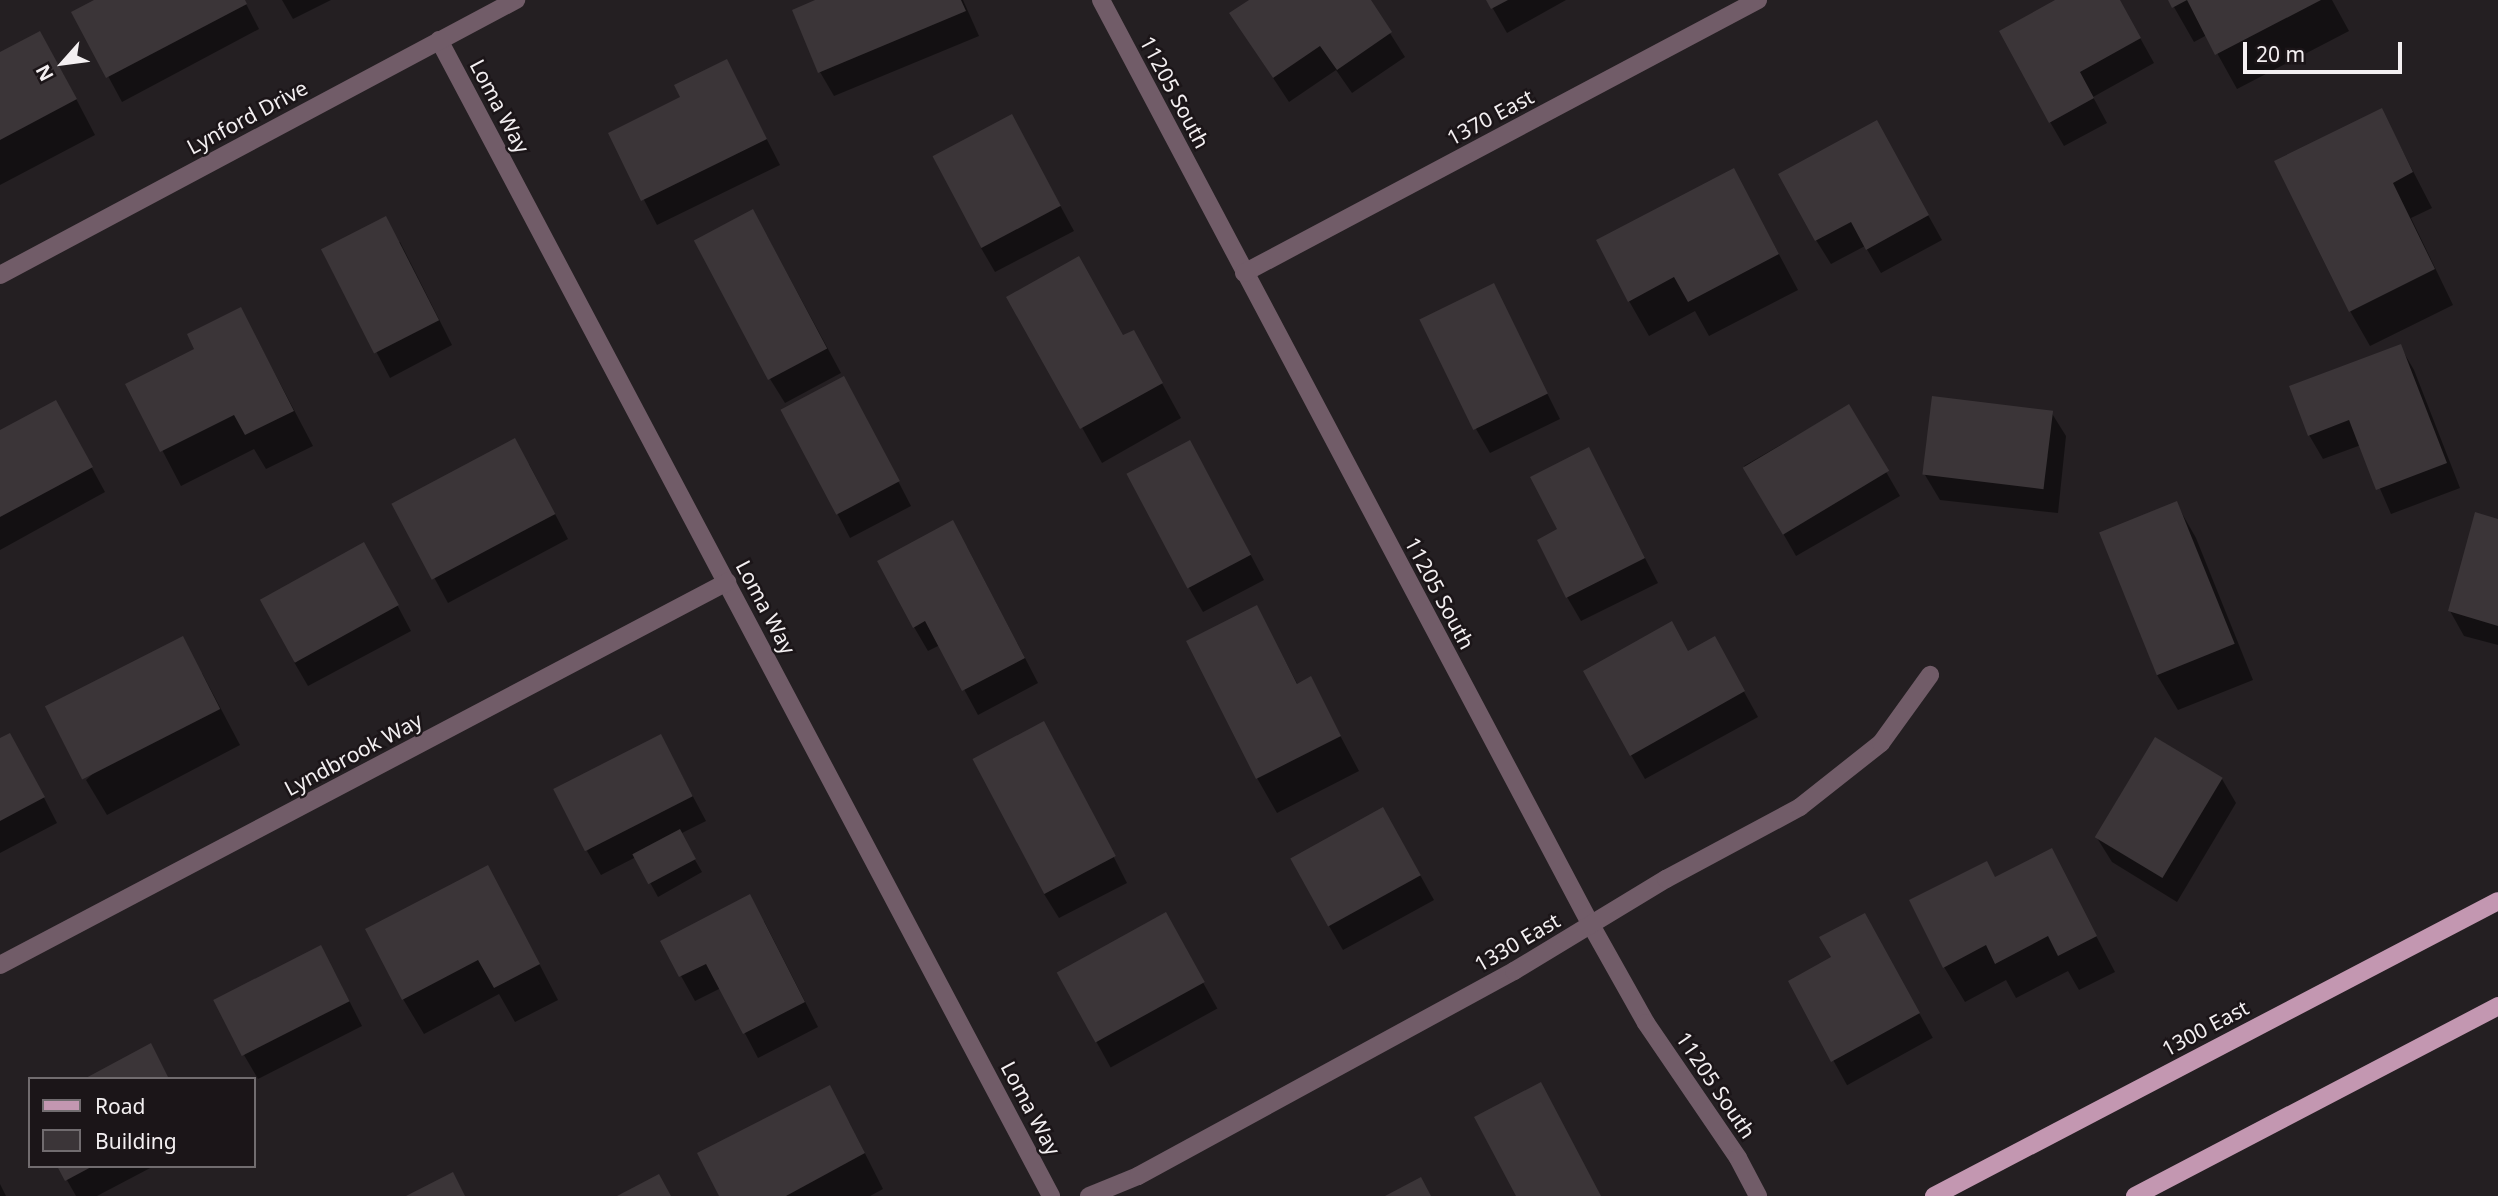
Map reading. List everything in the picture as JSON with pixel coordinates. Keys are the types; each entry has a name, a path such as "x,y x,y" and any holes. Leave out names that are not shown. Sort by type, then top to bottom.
{"main road":[{"name":"1300 East","path":"1934,1196 2498,901"},
{"path":"2135,1196 2498,1006"}],"street":[{"name":"Lynford Drive","path":"0,275 516,0"},
{"name":"11205 South","path":"1101,0 1591,925 1646,1023 1738,1158 1758,1196"},
{"name":"1370 East","path":"1244,273 1758,0"},
{"name":"Loma Way","path":"439,40 1051,1196"},
{"name":"Lyndbrook Way","path":"0,965 727,582"},
{"name":"1330 East","path":"1089,1196 1151,1170 1800,807 1881,743 1930,675"}],"building":[{"path":"94,0 245,0 247,4 106,78 71,12"},
{"path":"815,0 961,0 966,11 818,73 792,10"},
{"path":"1249,0 1371,0 1392,32 1337,70 1320,46 1273,78 1229,13"},
{"path":"1486,0 1508,0 1491,9"},
{"path":"2055,0 2120,0 2141,38 2080,72 2094,98 2049,123 1999,31"},
{"path":"2168,0 2187,0 2172,8"},
{"path":"2187,0 2321,0 2215,55"},
{"path":"40,31 77,99 0,140 0,52"},
{"path":"727,59 767,139 641,201 608,133 680,97 674,85"},
{"path":"2382,108 2413,172 2393,183 2435,269 2349,312 2274,161"},
{"path":"1012,114 1061,206 981,248 933,156"},
{"path":"1877,120 1929,215 1866,250 1851,222 1815,241 1778,174"},
{"path":"1734,168 1779,254 1688,302 1674,277 1628,302 1596,240"},
{"path":"753,209 827,349 768,380 694,240"},
{"path":"386,216 439,320 374,353 321,249"},
{"path":"1079,256 1123,335 1134,330 1163,383 1080,429 1006,297"},
{"path":"1494,283 1548,394 1473,430 1419,319"},
{"path":"241,307 294,411 245,435 234,415 160,452 125,384 194,349 187,334"},
{"path":"2401,344 2447,463 2376,490 2349,420 2308,436 2289,386"},
{"path":"844,376 900,481 836,515 780,410"},
{"path":"1932,396 2053,411 2043,489 1922,474"},
{"path":"56,400 93,467 0,517 0,430"},
{"path":"1849,404 1889,471 1783,535 1743,468"},
{"path":"515,438 555,514 432,580 391,504"},
{"path":"1190,440 1251,555 1187,589 1126,474"},
{"path":"1589,447 1645,558 1566,598 1537,540 1557,529 1530,477"},
{"path":"2177,501 2235,644 2157,675 2099,532"},
{"path":"2475,512 2498,519 2498,626 2448,611"},
{"path":"953,520 1025,658 962,691 925,621 913,628 877,561"},
{"path":"364,542 399,605 295,663 260,600"},
{"path":"1257,605 1297,684 1311,676 1341,736 1256,779 1186,641"},
{"path":"1672,621 1688,651 1715,636 1745,691 1630,756 1583,671"},
{"path":"183,636 220,709 82,779 45,706"},
{"path":"1044,721 1116,856 1044,894 972,759"},
{"path":"10,733 45,797 0,821 0,738"},
{"path":"661,734 693,796 585,851 553,789"},
{"path":"2155,737 2223,778 2162,878 2095,837"},
{"path":"1383,807 1421,875 1328,927 1290,858"},
{"path":"680,829 696,859 648,884 632,854"},
{"path":"2052,848 2097,936 2058,956 2048,936 1995,964 1986,945 1943,968 1909,900 1987,861 1995,877"},
{"path":"488,865 540,964 494,988 478,960 402,1000 365,929"},
{"path":"750,894 805,1002 743,1034 706,964 679,977 660,941"},
{"path":"1166,912 1205,982 1095,1043 1057,973"},
{"path":"1865,913 1920,1013 1831,1062 1788,981 1831,957 1819,937"},
{"path":"321,945 350,1001 242,1056 213,1000"},
{"path":"151,1043 168,1077 88,1077"},
{"path":"1541,1082 1601,1196 1516,1196 1474,1117"},
{"path":"830,1085 865,1153 786,1196 719,1196 697,1153"},
{"path":"58,1168 89,1168 65,1181"},
{"path":"453,1172 465,1196 406,1196"},
{"path":"659,1174 671,1196 617,1196"},
{"path":"1421,1177 1431,1196 1385,1196"}]}
